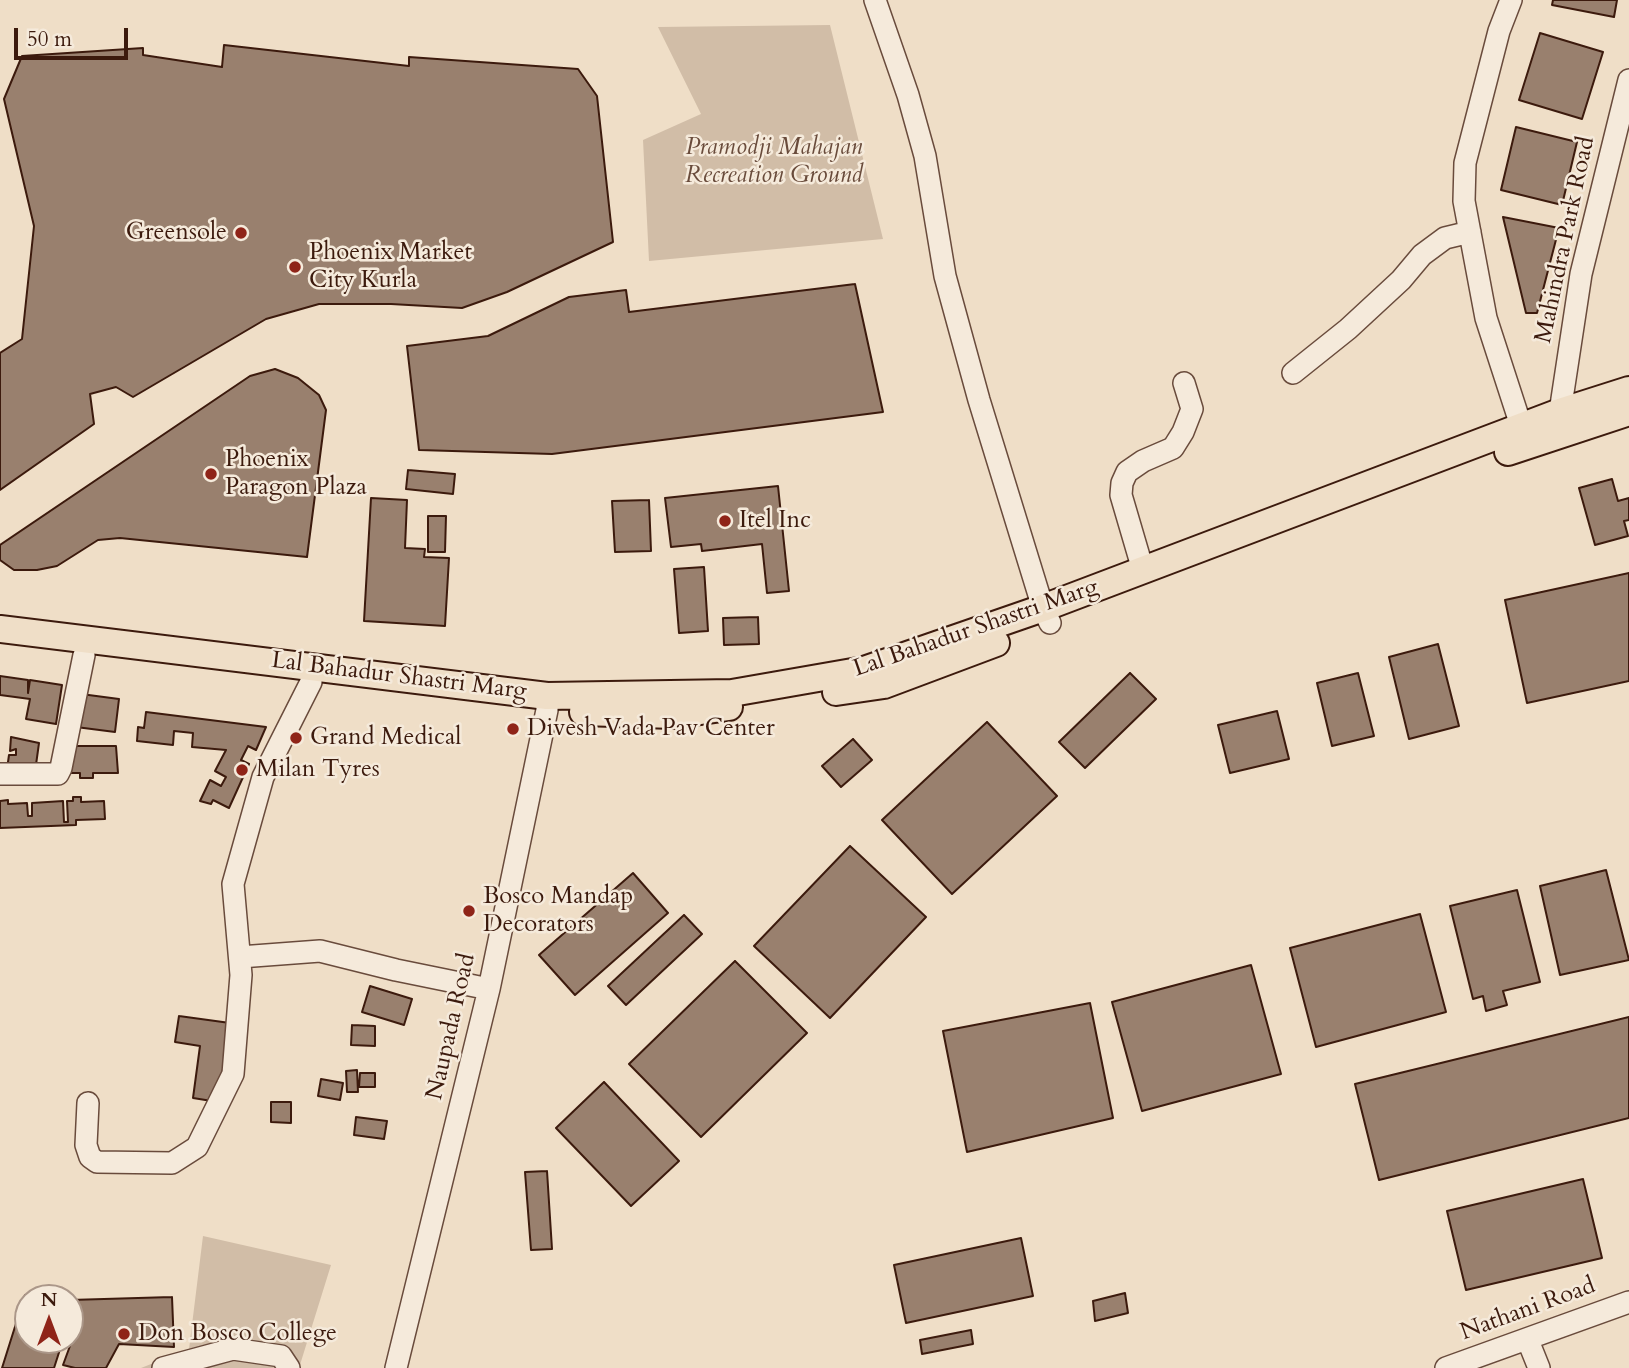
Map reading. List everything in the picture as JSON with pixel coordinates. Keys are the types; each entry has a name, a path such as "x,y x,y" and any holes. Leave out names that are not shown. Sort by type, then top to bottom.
{"main road":[{"name":"Lal Bahadur Shastri Marg","path":"0,645 311,682 673,715 880,676 1525,436 1560,412 1629,390"},
{"name":"Lal Bahadur Shastri Marg","path":"1046,615 1143,570 1525,436 1629,412"},
{"name":"Lal Bahadur Shastri Marg","path":"0,629 547,703 732,693 799,673 880,676"}],"street":[{"path":"875,0 908,94 925,156 945,276 979,400 1046,615"},
{"path":"1511,0 1499,31 1465,163 1464,201 1486,318 1525,436"},
{"name":"Mahindra Park Road","path":"1560,412 1581,274 1629,80"},
{"path":"1293,373 1348,329 1401,280 1422,255 1445,238 1470,232"},
{"path":"1143,570 1121,495 1122,482 1127,472 1143,461 1173,448 1192,409 1184,383"},
{"path":"0,774 58,774 84,655"},
{"path":"88,1103 86,1145 90,1157 97,1162 172,1163 197,1147 233,1074 240,1001 240,957 233,884 263,777 311,682"},
{"name":"Naupada Road","path":"396,1368 489,989 547,703"},
{"path":"240,957 320,951 489,989"},
{"name":"Nathani Road","path":"1474,1368 1629,1301"},
{"name":"Nathani Road","path":"1446,1368 1629,1314"},
{"path":"1535,1343 1539,1368"},
{"path":"163,1368 233,1349 281,1356 289,1368"}],"green space":[{"name":"Pramodji Mahajan Recreation Ground","path":"830,25 883,239 649,261 643,140 701,114 658,27"},
{"path":"203,1236 331,1265 299,1368 141,1368 189,1349"}],"building":[{"path":"1553,0 1617,0 1614,17 1552,5"},
{"path":"1540,33 1603,52 1582,119 1519,100"},
{"name":"Phoenix Market City Kurla","path":"224,45 409,66 409,57 578,69 597,96 613,242 507,292 462,308 319,304 266,319 133,397 116,387 90,394 94,424 0,490 0,353 22,339 34,226 4,99 22,56 143,48 143,55 222,67"},
{"path":"1516,127 1577,142 1562,205 1501,190"},
{"path":"1503,217 1559,228 1537,313 1526,313"},
{"path":"855,284 883,412 552,454 419,450 407,346 488,336 569,297 626,290 629,312"},
{"name":"Phoenix Paragon Plaza","path":"275,369 298,378 319,395 326,410 307,557 120,538 98,540 57,566 37,570 14,570 0,560 0,545 250,376"},
{"path":"408,470 455,474 453,494 406,489"},
{"path":"1612,479 1618,501 1629,498 1629,520 1624,521 1628,536 1595,545 1579,488"},
{"name":"Itel Inc","path":"778,486 789,591 767,593 762,544 702,551 701,544 671,547 665,498"},
{"path":"371,498 407,500 405,548 425,549 424,557 449,558 445,626 364,621"},
{"path":"649,500 651,551 615,552 612,501"},
{"path":"428,516 446,516 445,552 428,552"},
{"path":"704,567 708,631 679,633 674,569"},
{"path":"1629,573 1629,681 1527,703 1505,600"},
{"path":"758,617 759,644 724,645 723,618"},
{"path":"1438,644 1459,726 1409,739 1389,657"},
{"path":"1130,673 1156,699 1085,768 1059,742"},
{"path":"1358,673 1374,736 1332,746 1317,683"},
{"path":"0,676 28,680 28,693 30,680 62,685 56,724 26,719 30,699 0,695"},
{"path":"81,694 119,699 115,732 76,727"},
{"path":"1277,711 1289,759 1230,773 1218,725"},
{"path":"146,712 266,727 256,750 248,746 241,760 249,764 229,808 213,800 211,804 200,801 210,780 221,786 226,777 215,771 226,750 192,747 193,733 174,731 173,745 137,741 138,727 144,728"},
{"path":"987,722 1057,796 952,894 882,820"},
{"path":"11,737 39,743 35,772 7,769 9,755 16,755 16,749 10,751"},
{"path":"853,739 872,760 841,787 822,766"},
{"path":"73,746 116,746 118,773 93,773 93,778 80,778 80,773 69,773"},
{"path":"73,797 81,797 81,802 104,801 105,819 76,820 76,825 0,828 0,801 8,800 8,804 27,803 28,816 32,816 32,803 63,801 64,822 68,822 67,801 73,801"},
{"path":"850,846 926,917 830,1018 754,946"},
{"path":"1606,870 1629,960 1560,975 1540,886"},
{"path":"633,873 668,913 575,995 539,955"},
{"path":"1517,890 1540,982 1503,991 1507,1005 1486,1011 1483,996 1473,999 1450,906"},
{"path":"1420,914 1446,1012 1316,1047 1290,948"},
{"path":"684,915 702,934 626,1005 608,986"},
{"path":"735,961 807,1033 701,1137 629,1064"},
{"path":"1251,965 1281,1074 1142,1111 1112,1002"},
{"path":"370,986 412,999 404,1025 362,1012"},
{"path":"1090,1003 1113,1118 967,1152 943,1031"},
{"path":"179,1016 230,1023 218,1102 193,1098 200,1046 175,1042"},
{"path":"1629,1017 1629,1118 1379,1180 1355,1084"},
{"path":"352,1025 375,1026 375,1046 351,1045"},
{"path":"357,1070 358,1092 347,1092 346,1071"},
{"path":"360,1073 375,1073 375,1087 359,1087"},
{"path":"321,1079 343,1083 340,1100 318,1096"},
{"path":"604,1082 679,1161 631,1206 556,1128"},
{"path":"271,1102 291,1102 291,1123 271,1122"},
{"path":"356,1117 387,1121 384,1139 354,1135"},
{"path":"547,1171 552,1249 531,1250 525,1172"},
{"path":"1583,1179 1602,1258 1466,1290 1447,1211"},
{"path":"1021,1238 1033,1296 906,1323 894,1265"},
{"path":"1125,1293 1128,1313 1095,1321 1093,1301"},
{"name":"Don Bosco College","path":"172,1297 174,1347 119,1344 106,1368 75,1368 63,1365 67,1354 84,1354 84,1300"},
{"path":"14,1330 14,1354 58,1354 54,1368 2,1368"},
{"path":"971,1330 973,1344 922,1354 920,1340"}],"place":[{"name":"Greensole","path":"241,233"},
{"name":"Phoenix Market City Kurla","path":"295,267"},
{"name":"Phoenix Paragon Plaza","path":"211,474"},
{"name":"Itel Inc","path":"725,521"},
{"name":"Divesh Vada Pav Center","path":"513,729"},
{"name":"Grand Medical","path":"296,738"},
{"name":"Milan Tyres","path":"242,770"},
{"name":"Bosco Mandap Decorators","path":"469,911"},
{"name":"Don Bosco College","path":"124,1334"}]}
